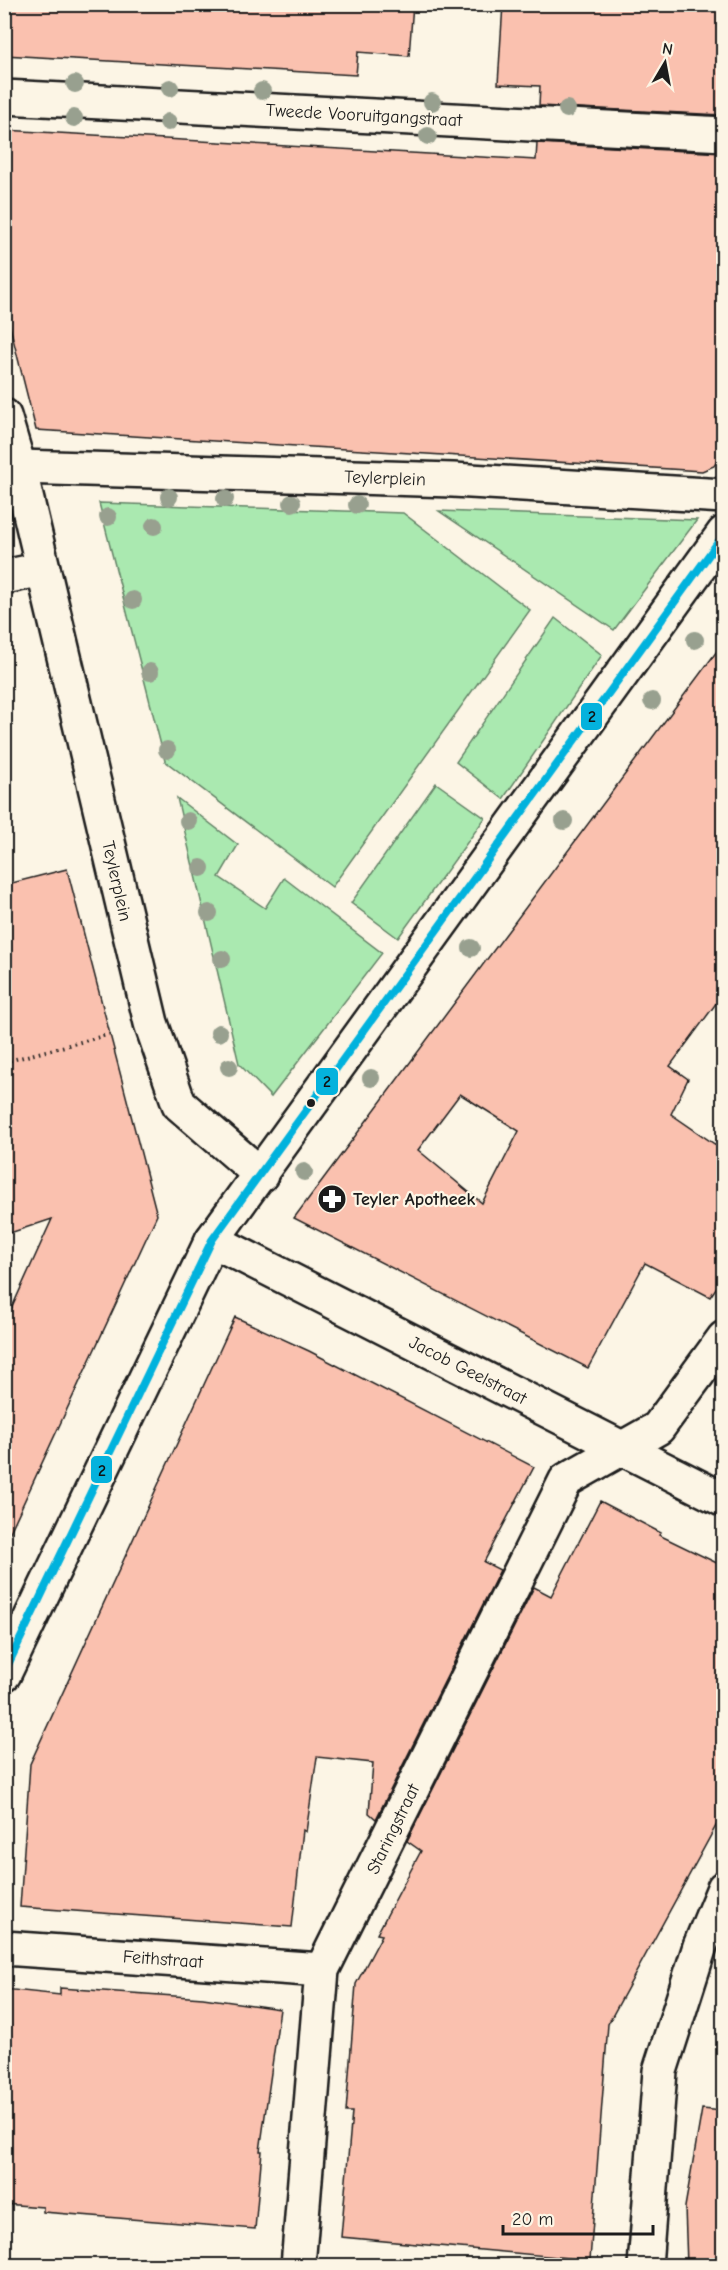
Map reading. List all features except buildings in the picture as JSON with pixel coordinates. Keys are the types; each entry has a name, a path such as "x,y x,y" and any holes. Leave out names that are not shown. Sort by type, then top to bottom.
{"street":[{"name":"Tweede Vooruitgangstraat","path":"4,98 723,134"},
{"path":"4,416 19,467"},
{"name":"Teylerplein","path":"261,1175 179,1104 151,1023 19,467 453,480 723,496"},
{"path":"4,1674 213,1240 723,533"},
{"path":"4,577 43,569"},
{"name":"Jacob Geelstraat","path":"213,1240 723,1500"},
{"name":"Staringstraat","path":"298,2265 322,1970 566,1480 658,1428 723,1338"},
{"path":"645,2265 660,2072 700,1946 723,1888"},
{"name":"Feithstraat","path":"4,1948 322,1970"}],"path":[{"path":"4,1062 151,1023"}],"green space":[{"path":"99,503 403,513 530,610 332,887 165,761"},
{"path":"439,511 697,520 614,630"},
{"path":"555,618 602,655 503,799 456,762"},
{"path":"436,783 485,818 398,938 351,903"},
{"path":"177,798 238,845 219,877 265,908 284,878 382,953 271,1097 239,1064"}],"transit line":[{"name":"2","path":"4,1673 212,1240 724,534"}],"place":[{"name":"Teyler Apotheek","path":"332,1199"}]}
